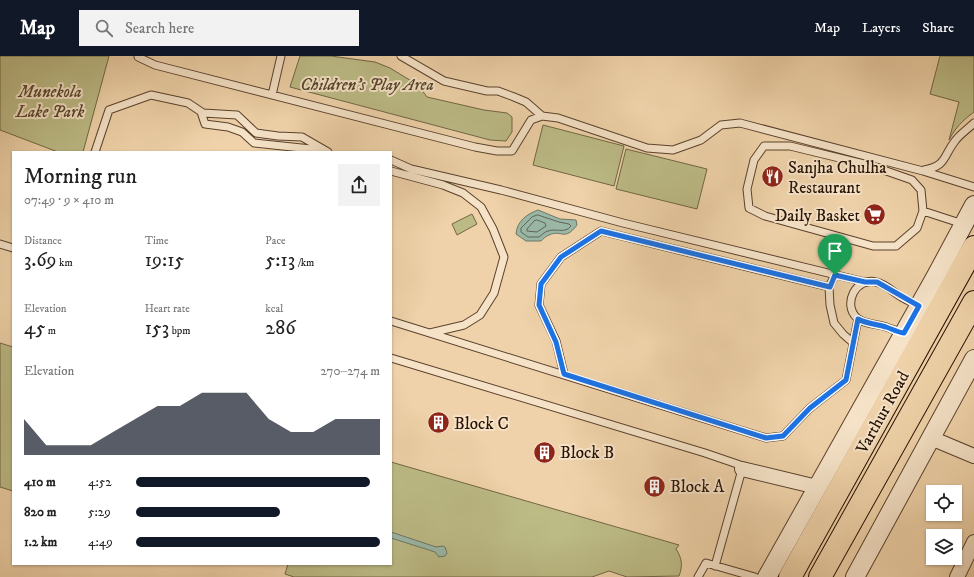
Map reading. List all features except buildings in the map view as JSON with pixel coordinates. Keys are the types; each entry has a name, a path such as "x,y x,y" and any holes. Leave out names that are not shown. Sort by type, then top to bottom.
{"main road":[{"name":"Varthur Road","path":"790,577 974,247"},
{"name":"Varthur Road","path":"820,577 974,302"}],"street":[{"path":"767,577 974,205"},
{"path":"855,577 974,360"},
{"path":"931,438 974,456"},
{"path":"742,469 817,487"},
{"path":"957,577 974,542"}],"lane":[{"path":"138,56 155,65 475,147 497,151 512,151 531,120 542,116 558,118 647,148 673,150 701,140 721,126 740,123 923,170 974,187"},
{"path":"272,95 282,56"},
{"path":"401,56 444,81 487,91 498,91 526,102 542,116"},
{"path":"95,151 109,110 151,95 188,103 203,113 237,115 256,133 302,137 326,151"},
{"path":"201,112 205,124 228,127 242,132 254,143 312,149 315,151"},
{"path":"923,170 935,168 946,157 955,140 974,123"},
{"path":"764,146 790,146 872,166 912,180 922,190 923,211 917,228 896,246 873,246 765,216 749,208 747,189 754,160 764,146"},
{"path":"392,160 411,169 501,190 623,223 835,275 865,282 871,281 882,284 902,298 919,306"},
{"path":"392,171 443,185 463,193 481,207 494,229 504,258 494,293 480,315 464,325 430,333"},
{"path":"923,211 964,224"},
{"path":"564,374 556,342 539,305 541,284 561,257 601,231 830,287"},
{"path":"0,244 12,248"},
{"path":"835,275 830,287 830,304 834,323 852,342"},
{"path":"865,282 855,290 850,302 851,308 858,319 863,322 904,333"},
{"path":"392,322 564,374 766,438 783,436 810,408 846,380 852,342 858,319"},
{"path":"392,358 705,453 743,466 715,566"},
{"path":"698,577 706,563 755,577"}],"green space":[{"name":"Munekola Lake Park","path":"0,56 109,56 83,151 55,151 0,130"},
{"name":"Children's Play Area","path":"300,56 331,56 375,62 390,68 418,85 427,97 484,110 507,113 512,117 512,132 506,141 490,140 290,87"},
{"path":"940,56 974,56 974,112 960,124 949,140 959,102 930,94"},
{"path":"543,125 624,146 614,186 533,165"},
{"path":"626,149 707,169 697,209 616,189"},
{"path":"472,214 477,224 457,235 452,224"},
{"path":"0,343 12,347 12,491 0,487"},
{"path":"392,462 679,545 676,549 680,556 681,562 679,576 627,577 609,571 592,577 294,577 285,574 288,565 392,565"}],"water":[{"path":"538,210 560,219 576,220 577,225 573,230 566,234 553,234 547,236 541,241 526,241 516,234 518,225 526,216"},
{"path":"392,532 436,547 443,546 445,547 447,553 445,556 439,557 435,552 392,538"}],"place":[{"name":"Sanjha Chulha Restaurant","path":"773,177"},
{"name":"Daily Basket","path":"875,215"},
{"name":"Block C","path":"439,423"},
{"name":"Block B","path":"544,452"},
{"name":"Block A","path":"654,486"}],"route":[{"path":"601,231 830,287 835,275 865,282 877,282 889,288 902,298 919,306 904,333 863,322 858,319 852,342 846,380 810,408 783,436 766,438 564,374 556,342 539,305 541,284 561,257 601,231"}]}
